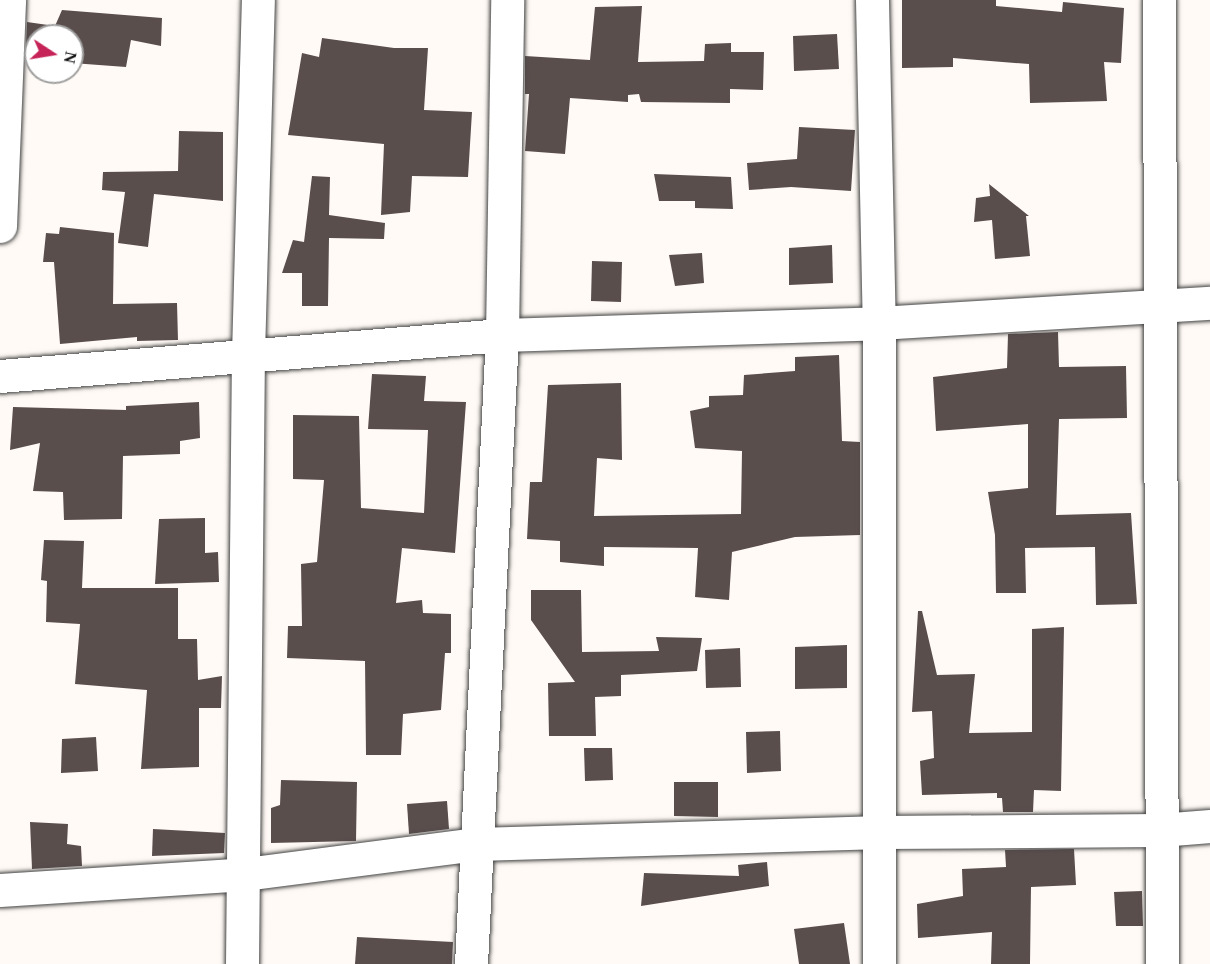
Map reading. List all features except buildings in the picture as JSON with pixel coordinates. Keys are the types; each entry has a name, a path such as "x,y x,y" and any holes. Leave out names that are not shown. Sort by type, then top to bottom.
{"street":[{"path":"0,226 9,0"},
{"path":"242,964 245,874 248,354 258,0"},
{"path":"471,964 502,335 507,0"},
{"path":"872,0 879,323 882,832 879,964"},
{"path":"1159,0 1158,304 1162,964"},
{"path":"0,376 502,335 879,323 1158,304 1210,303"},
{"path":"0,890 245,874 477,844 882,832 1160,830 1210,826"}]}
